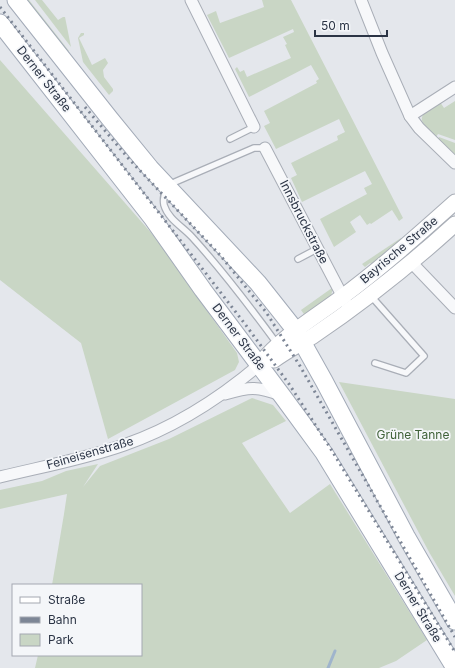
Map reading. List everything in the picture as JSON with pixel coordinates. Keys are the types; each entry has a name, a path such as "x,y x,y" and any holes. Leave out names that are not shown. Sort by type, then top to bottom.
{"main road":[{"name":"Derner Straße","path":"16,0 150,168 174,183 258,283 299,337 403,529 455,621"},
{"name":"Derner Straße","path":"0,23 130,189 324,453 455,668"}],"street":[{"path":"192,0 254,128"},
{"path":"361,0 385,60 410,116 419,128 455,164"},
{"path":"410,116 455,87"},
{"name":"Innsbruckstraße","path":"265,148 346,303"},
{"name":"Bayrische Straße","path":"259,365 272,361 281,349 346,303 455,202"},
{"name":"Bayrische Straße","path":"346,303 369,294 411,262 455,224"},
{"path":"411,262 455,308"},
{"name":"Feineisenstraße","path":"0,476 82,458 124,445 154,433 219,396 259,365"},
{"name":"Feineisenstraße","path":"219,396 252,388 261,389 283,397"}],"lane":[{"path":"230,139 254,128"},
{"path":"265,148 254,148 174,183 164,197 164,204 171,217 192,236 281,349"},
{"path":"298,259 317,249"},
{"path":"369,294 424,356 406,373 375,363"}],"green space":[{"path":"22,0 29,0 69,51 65,54"},
{"path":"35,0 42,0 58,20 65,17 71,47"},
{"path":"262,0 291,0 403,218 399,221 392,210 371,224 370,223 367,225 360,215 350,222 356,232 334,247 320,219 367,194 364,188 372,184 365,171 302,202 291,178 297,175 291,163 338,140 337,136 345,132 339,119 276,149 264,126 270,123 264,111 317,83 316,81 319,79 311,65 249,97 235,69 237,67 240,72 244,70 247,77 291,58 285,45 287,44 283,37 294,32 293,29 229,58 207,15 216,11 220,23 264,7"},
{"path":"81,33 84,33 84,35 79,38 92,65 105,58 108,63 103,70 104,77 113,89 109,95 83,62 78,38"},
{"path":"0,60 153,235 237,353 239,362 235,370 108,439 81,343 0,280"},
{"path":"455,101 455,140 438,134 436,137 422,122 423,115 440,102 444,108"},
{"path":"439,137 455,143 455,156 438,139"},
{"path":"401,238 405,239 398,246 395,244 374,262 376,264 373,266 370,263 365,267 362,264"},
{"path":"332,288 332,293 327,301 306,317 301,310"},
{"name":"Grüne Tanne","path":"339,382 455,399 455,596 429,552"},
{"path":"252,398 273,405 286,421 242,443 290,513 330,484 427,640 396,661 379,668 35,668 38,656 142,656 142,584 52,584 67,494 0,509 0,490 42,481 66,471 98,464 83,487 100,466 169,439"}],"waterway":[{"path":"328,668 335,651"}],"railway":[{"path":"0,7 245,324 289,384 329,446 455,652"},
{"path":"85,107 129,159 220,255 266,312 300,366 455,637"}]}
